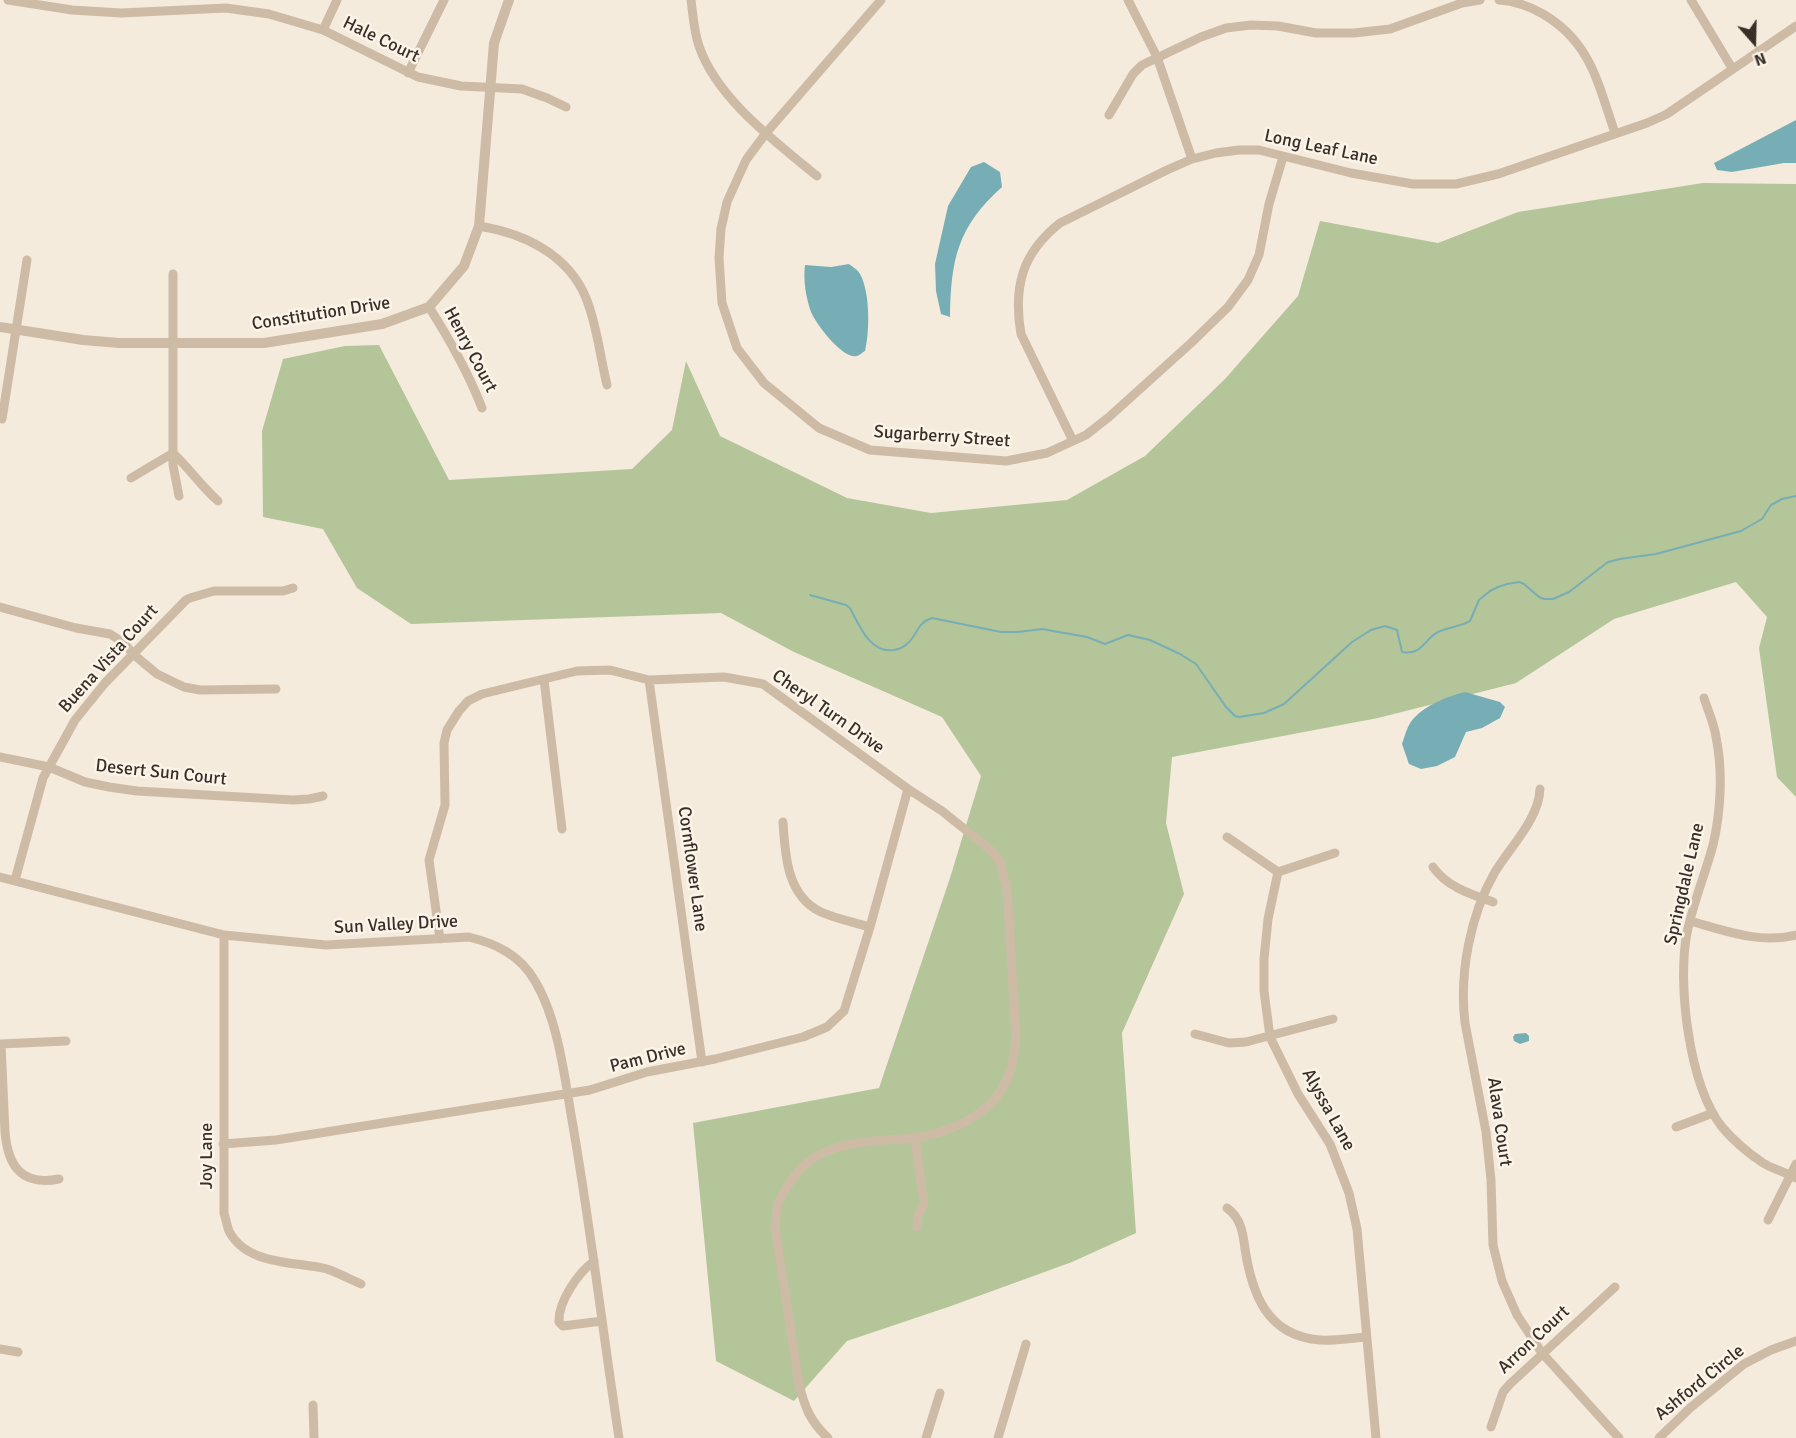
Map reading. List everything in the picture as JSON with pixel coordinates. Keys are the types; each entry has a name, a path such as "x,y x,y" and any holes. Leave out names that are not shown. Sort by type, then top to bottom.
{"street":[{"name":"Hale Court","path":"8,0 72,10 121,13 182,5 269,14 323,30 408,73 427,80 448,85 522,89 539,94 566,107"},
{"path":"323,30 337,0"},
{"path":"408,73 444,0"},
{"name":"Constitution Drive","path":"0,327 83,340 119,343 264,343 382,324 429,307 464,266 478,226 494,43 509,0"},
{"path":"691,0 699,45 713,76 727,94 766,133 817,176"},
{"name":"Sugarberry Street","path":"881,0 766,133 746,160 727,202 721,229 719,258 722,303 737,348 764,383 819,428 870,450 1006,462 1047,453 1086,435 1167,365 1228,307 1248,280 1259,255 1269,204 1283,157"},
{"path":"1128,0 1157,57 1192,159"},
{"path":"1109,115 1133,74 1142,65 1201,37 1226,28 1251,25 1278,26 1316,33 1354,33 1390,29 1462,3 1480,0"},
{"path":"1499,0 1510,1 1533,9 1556,22 1577,42 1593,69 1615,134"},
{"path":"1691,0 1732,68"},
{"name":"Long Leaf Lane","path":"1073,441 1021,334 1017,297 1020,278 1027,261 1048,233 1060,223 1192,159 1239,150 1259,150 1351,173 1413,184 1456,184 1498,174 1667,114 1796,26"},
{"path":"478,226 513,234 536,244 559,260 586,298 607,385"},
{"path":"2,419 27,260"},
{"path":"173,274 173,453 179,496"},
{"name":"Henry Court","path":"429,307 457,352 482,408"},
{"path":"131,478 173,453"},
{"path":"173,453 218,501"},
{"name":"Buena Vista Court","path":"15,880 43,778 75,720 133,654 186,600 199,594 214,591 283,591 293,588"},
{"path":"0,607 76,628 110,634 124,643 133,654 157,674 183,687 200,690 276,689"},
{"name":"Cheryl Turn Drive","path":"440,939 429,860 445,805 444,743 447,730 468,701 482,694 577,671 610,670 649,680 724,677 763,684 978,838 992,851 1000,862 1007,890 1016,1035 1015,1056 1004,1087 994,1102 951,1129 915,1138 900,1138 832,1149 817,1155 794,1173 778,1204 776,1227 799,1384 804,1406 828,1438"},
{"path":"544,680 562,829"},
{"name":"Cornflower Lane","path":"649,680 702,1062"},
{"name":"Springdale Lane","path":"1704,698 1718,745 1720,790 1713,844 1690,921 1683,963 1683,992 1694,1064 1713,1113 1728,1133 1753,1156 1793,1176"},
{"name":"Desert Sun Court","path":"0,757 49,767 86,782 137,791 293,800 309,800 323,796"},
{"name":"Pam Drive","path":"223,1144 276,1140 602,1088 647,1072 702,1062 803,1037 827,1027 844,1011 908,789"},
{"name":"Alava Court","path":"1540,789 1540,800 1535,812 1494,874 1483,898 1466,960 1464,1012 1488,1143 1493,1245 1502,1281 1517,1315 1542,1353 1619,1438"},
{"path":"783,822 786,862 795,885 805,901 821,912 870,927"},
{"path":"1227,837 1278,872 1335,853"},
{"path":"1433,867 1449,885 1493,902"},
{"name":"Alyssa Lane","path":"1278,872 1269,911 1264,959 1264,991 1270,1036 1298,1094 1330,1144 1349,1193 1357,1229 1376,1438"},
{"name":"Sun Valley Drive","path":"0,877 224,934 326,945 469,937 504,949 516,957 527,969 542,994 557,1038 594,1261 620,1438"},
{"path":"1690,921 1753,938 1770,939 1796,935"},
{"name":"Joy Lane","path":"224,934 224,1213 230,1231 241,1246 260,1256 328,1270 361,1284"},
{"path":"1195,1034 1228,1043 1246,1042 1333,1018"},
{"path":"59,1179 45,1182 22,1175 10,1157 6,1146 1,1044 66,1041"},
{"path":"1676,1127 1713,1113"},
{"path":"915,1138 924,1204 918,1215 916,1227"},
{"path":"1767,1220 1793,1176 1796,1164"},
{"path":"1227,1208 1240,1222 1252,1286 1263,1306 1279,1325 1295,1334 1312,1339 1366,1336"},
{"path":"594,1261 576,1279 560,1310 559,1322 563,1326 602,1321"},
{"name":"Arron Court","path":"1491,1427 1503,1392 1615,1287"},
{"name":"Ashford Circle","path":"1659,1438 1690,1408 1744,1364 1771,1350 1796,1341"},
{"path":"998,1438 1026,1344"},
{"path":"0,1349 18,1352"},
{"path":"926,1438 940,1393"},
{"path":"313,1406 314,1438"}],"green space":[{"path":"1703,183 1796,184 1796,797 1777,777 1759,648 1767,617 1736,582 1614,619 1516,683 1378,718 1172,757 1166,823 1184,894 1122,1033 1136,1233 1072,1262 847,1341 794,1401 716,1361 693,1123 879,1088 950,878 981,776 942,717 794,652 721,613 411,624 357,588 323,529 263,517 262,431 283,359 345,346 379,345 449,480 632,469 672,430 686,361 720,436 847,498 931,513 1067,500 1145,456 1225,379 1298,296 1320,221 1438,243 1518,212"}],"water":[{"path":"1796,120 1796,163 1732,172 1717,170 1714,163"},
{"path":"984,162 1000,172 1002,187 975,216 960,246 952,278 950,317 941,314 936,291 935,264 948,206 971,167"},
{"path":"849,264 860,274 867,301 867,342 865,351 857,356 851,356 831,340 811,312 806,295 805,265 831,267"},
{"path":"1465,692 1500,702 1505,707 1500,718 1482,728 1466,732 1455,757 1437,766 1421,769 1409,764 1402,744 1412,721 1431,705"},
{"path":"1526,1033 1529,1041 1520,1044 1514,1041 1515,1034"}],"waterway":[{"path":"810,595 846,605 850,608 866,637 878,648 886,650 904,646 911,641 920,626 932,618 1001,632 1042,629 1087,637 1105,644 1128,635 1150,640 1196,664 1226,707 1239,717 1264,713 1284,704 1352,642 1371,630 1385,626 1397,630 1402,652 1414,652 1438,632 1470,621 1479,600 1498,587 1519,582 1539,597 1553,599 1569,592 1608,562 1656,554 1741,531 1762,519 1771,505 1782,499 1796,496"}]}
